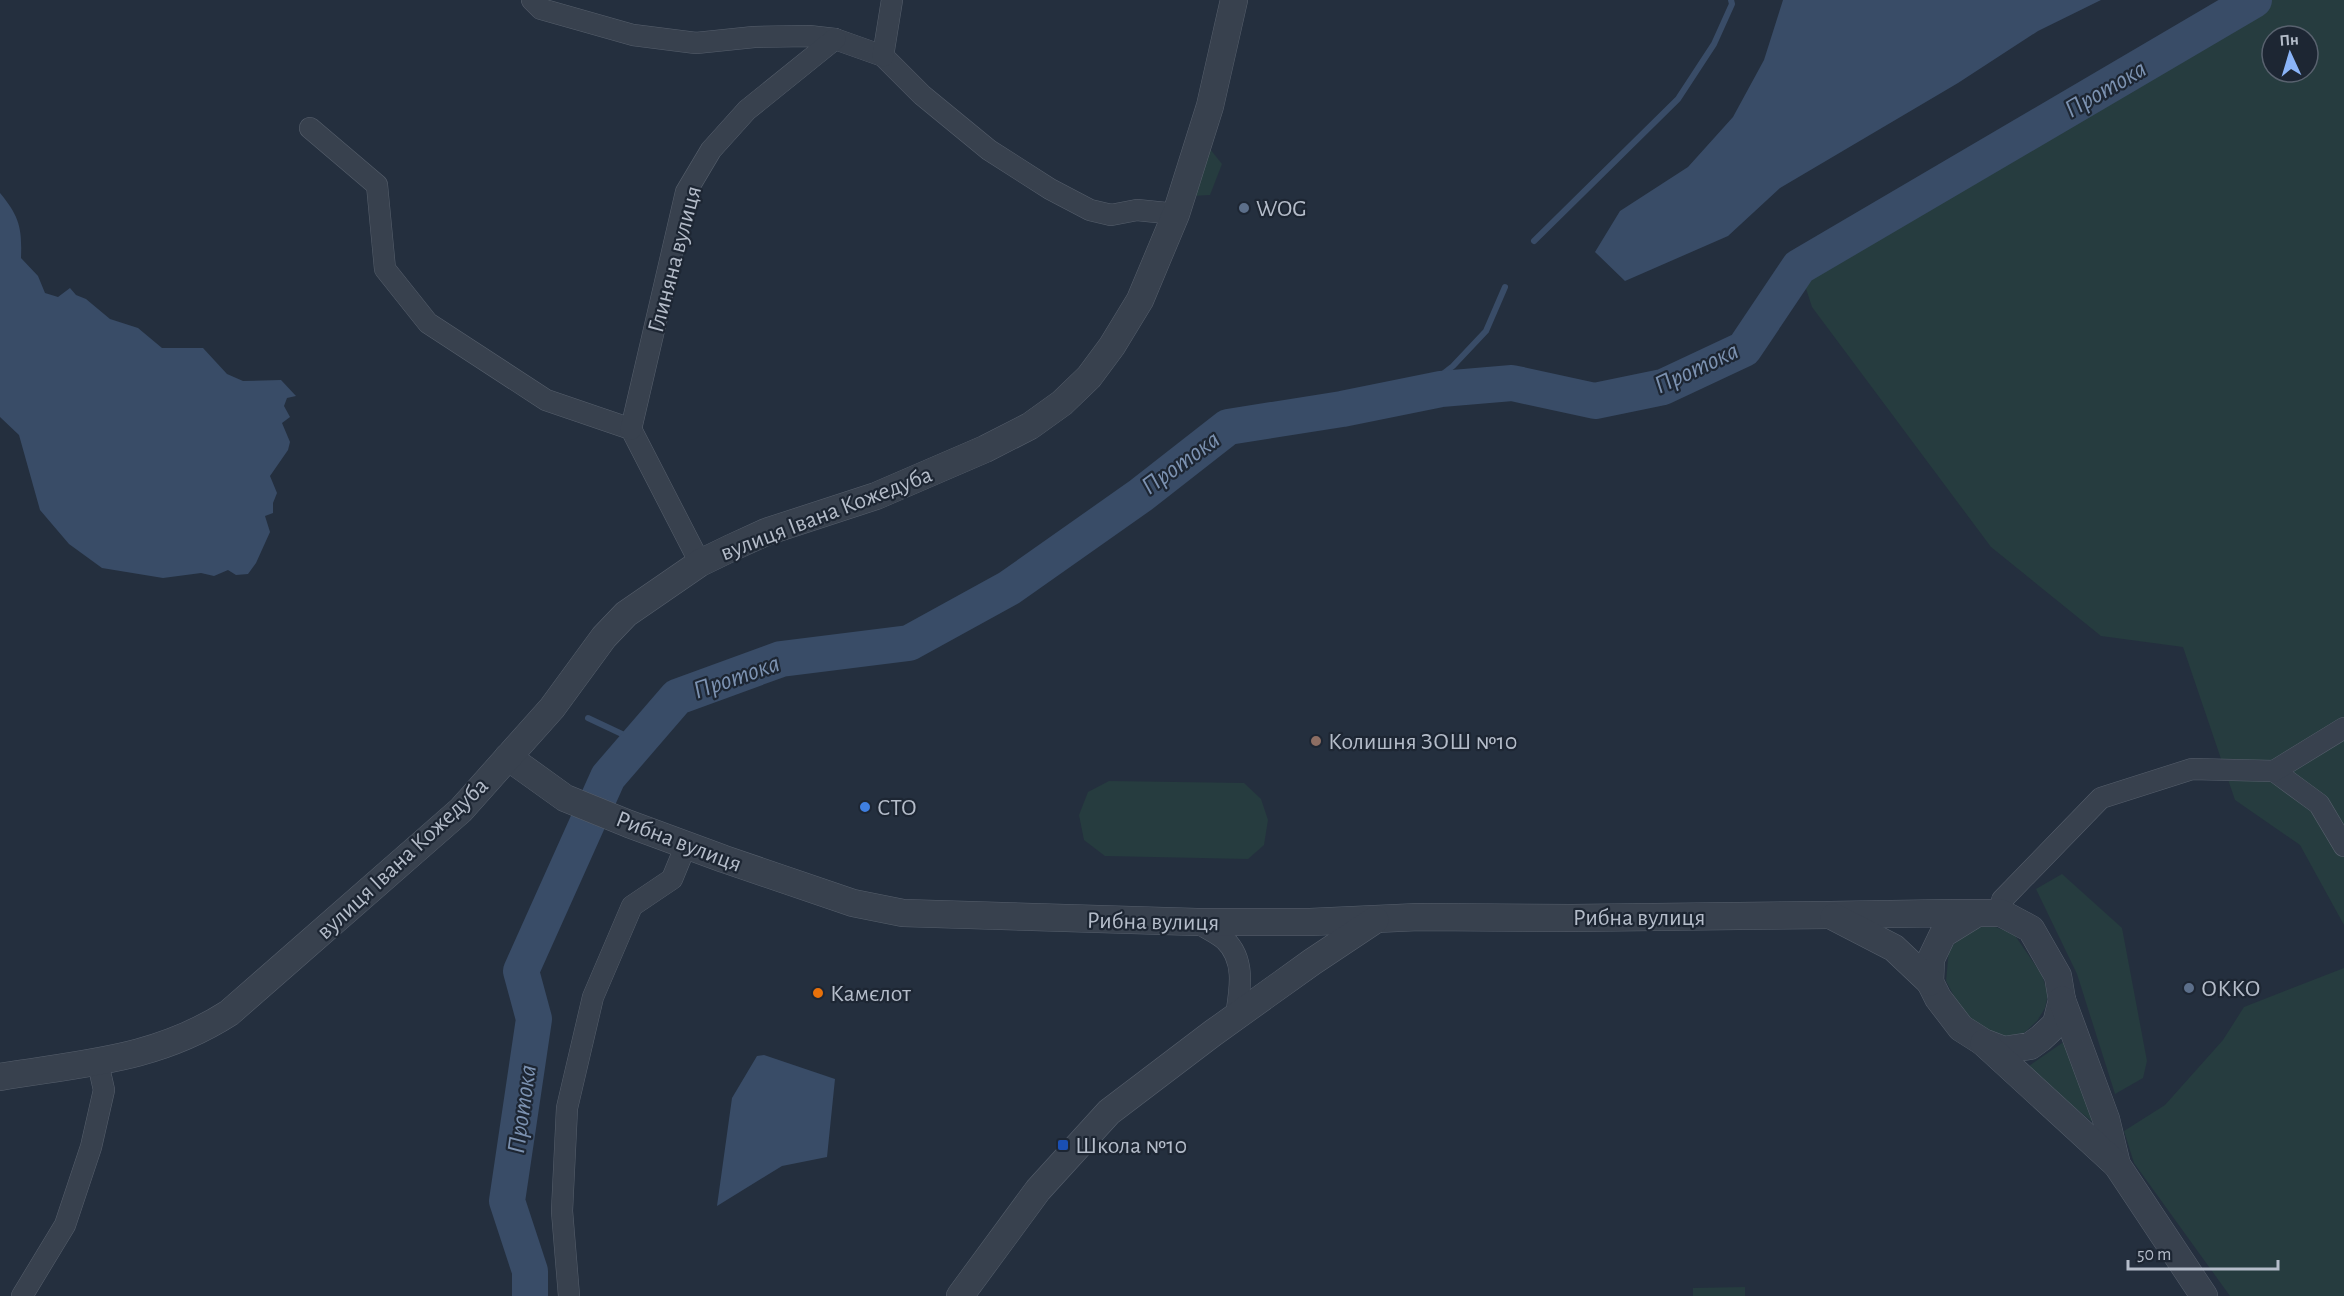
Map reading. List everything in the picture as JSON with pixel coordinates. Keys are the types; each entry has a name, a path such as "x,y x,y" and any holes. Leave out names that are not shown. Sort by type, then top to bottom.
{"street":[{"path":"532,0 541,9 643,36 696,43 754,37 809,36 835,39 883,56 945,116 989,150 1050,189 1090,210 1111,215 1137,210 1176,214"},
{"path":"883,56 892,0"},
{"name":"вулиця Івана Кожедуба","path":"0,1077 124,1058 182,1039 229,1013 461,810 552,708 604,637 626,614 700,563 766,532 876,496 928,475 1030,426 1062,403 1089,377 1112,346 1140,300 1176,214 1210,106 1234,0"},
{"name":"Глиняна вулиця","path":"632,429 686,192 711,150 747,110 835,39"},
{"path":"310,128 377,185 385,269 428,323 546,400 632,429 700,563"},
{"path":"2204,1296 2117,1165 1983,1042 1961,1028 1938,998 1930,982 1931,959 1943,934 1989,913 2101,798 2192,769 2274,771 2344,728"},
{"name":"Рибна вулиця","path":"508,757 565,798 629,824 801,886 875,909 929,915 1197,922 1310,922 1419,917 1989,913"},
{"path":"2274,771 2319,804 2344,846"},
{"path":"569,1296 562,1211 567,1108 592,997 632,906 672,879 686,845"},
{"path":"1989,913 2031,929 2058,976 2062,1000 2106,1119 2117,1165"},
{"name":"Рибна вулиця","path":"1830,915 1893,948 1930,982"},
{"path":"960,1296 1038,1190 1109,1112 1236,1016 1376,920"},
{"path":"1197,922 1225,940 1239,962 1240,983 1236,1016"},
{"path":"1983,1042 2004,1050 2030,1046 2056,1024 2062,1000"},
{"path":"22,1296 65,1225 91,1147 104,1090 98,1063"}],"green space":[{"path":"2254,0 2344,0 2344,925 2300,845 2235,800 2183,647 2101,636 1991,547 1812,307 1799,267"},
{"path":"1210,149 1222,164 1210,195 1191,196"},
{"path":"1109,781 1244,783 1261,799 1268,820 1264,845 1248,859 1105,856 1084,840 1079,815 1088,792"},
{"path":"2062,874 2122,928 2147,1061 2143,1078 2115,1094 2077,974 2036,889"},
{"path":"1990,925 2014,934 2042,975 2048,994 2045,1008 2037,1021 2024,1033 2003,1037 1986,1032 1961,1009 1946,981 1949,949 1969,930"},
{"path":"2344,968 2344,1296 2230,1296 2134,1163 2124,1131 2165,1105 2223,1040 2244,1007"},
{"path":"2065,1041 2095,1124 2026,1068"},
{"path":"1745,1287 1745,1296 1693,1296 1693,1288"}],"water":[{"path":"1783,0 2101,0 2038,31 1958,83 1780,188 1728,236 1625,281 1595,252 1620,211 1688,167 1733,117 1764,60"},
{"path":"0,193 16,216 21,239 21,258 38,276 45,293 58,297 70,288 76,295 86,299 110,319 138,328 162,348 203,348 227,374 243,381 281,380 296,396 287,398 284,406 290,417 282,423 290,442 288,450 270,476 277,493 273,503 273,513 265,516 270,532 256,563 248,574 236,575 228,570 214,576 201,573 163,578 102,568 69,544 40,510 19,435 0,417"},
{"path":"764,1055 835,1079 827,1157 782,1166 717,1206 732,1098 757,1056"}],"waterway":[{"path":"1534,241 1678,99 1714,44 1732,4 1731,0"},
{"name":"Протока","path":"530,1296 530,1271 507,1201 534,1019 521,971 608,777 677,697 781,659 909,643 1009,588 1141,495 1228,427 1342,409 1441,389 1512,383 1595,401 1663,387 1744,349 1799,267 2254,0"},
{"path":"1417,394 1453,366 1486,331 1505,287"},
{"path":"588,718 639,742"}],"place":[{"name":"WOG","path":"1244,208"},
{"name":"Колишня ЗОШ №10","path":"1316,741"},
{"name":"СТО","path":"865,807"},
{"name":"ОККО","path":"2189,988"},
{"name":"Камєлот","path":"818,993"},
{"name":"Школа №10","path":"1063,1145"}]}
